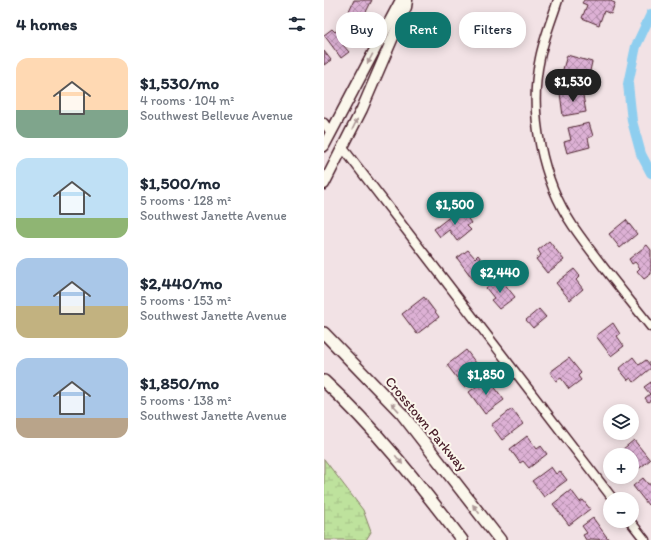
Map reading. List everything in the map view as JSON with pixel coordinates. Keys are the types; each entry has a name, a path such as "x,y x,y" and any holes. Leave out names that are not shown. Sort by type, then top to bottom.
{"main road":[{"name":"Crosstown Parkway","path":"324,333 402,414 500,540"},
{"path":"324,381 345,400 392,451 462,540"}],"street":[{"path":"324,146 401,0"},
{"path":"324,184 362,109 406,7 407,0"},
{"path":"558,0 544,40 536,82 538,133 549,179 572,225 651,327"},
{"path":"324,123 332,133"},
{"path":"343,148 608,492"},
{"path":"636,528 645,540"}],"green space":[{"path":"324,459 363,510 371,532 366,540 324,540"}],"building":[{"path":"354,0 372,0 366,12 348,12"},
{"path":"584,0 608,0 615,3 611,14 604,11 599,25 582,18 587,5 582,3"},
{"path":"332,29 336,31 336,48 346,48 349,52 341,58 324,35"},
{"path":"324,51 331,60 324,65"},
{"path":"567,55 592,62 588,80 562,73"},
{"path":"582,90 586,112 563,116 560,93"},
{"path":"589,123 593,136 588,138 590,147 567,153 564,142 571,140 568,128"},
{"path":"456,212 459,216 464,213 471,223 467,226 471,230 457,241 449,230 440,237 434,229"},
{"path":"626,220 637,234 620,248 609,234"},
{"path":"549,241 564,260 547,273 536,259 541,255 538,250"},
{"path":"647,245 651,250 651,274 644,279 637,271 640,268 635,262 632,264 629,259"},
{"path":"468,250 475,258 478,255 490,271 475,282 457,258"},
{"path":"574,269 580,276 576,280 583,289 570,300 556,283"},
{"path":"495,280 499,285 503,282 515,297 499,309 491,300 494,298 486,288"},
{"path":"424,297 439,317 417,334 402,314"},
{"path":"539,309 546,317 533,328 526,320"},
{"path":"613,323 620,334 617,336 624,346 611,356 596,336"},
{"path":"466,350 483,372 464,387 447,365"},
{"path":"633,357 639,365 646,360 651,366 651,368 634,382 631,378 628,380 619,369"},
{"path":"569,358 581,373 578,376 581,380 569,389 561,378 556,381 550,372"},
{"path":"488,378 504,400 485,414 469,392"},
{"path":"651,382 651,400 648,402 645,398 650,394 644,387"},
{"path":"512,409 523,424 502,440 491,425"},
{"path":"527,436 537,449 541,446 547,454 529,468 523,461 520,463 510,449"},
{"path":"634,440 650,460 639,469 639,448 624,448"},
{"path":"551,467 556,474 560,471 567,480 544,497 532,481"},
{"path":"643,478 648,484 651,484 651,502 648,505 633,486 639,484 639,481"},
{"path":"571,490 580,502 583,500 590,509 569,525 553,504"},
{"path":"593,518 609,540 586,540 583,535 587,533 582,526"}],"waterway":[{"path":"651,14 636,46 628,84 632,121 641,154 651,173"}]}
